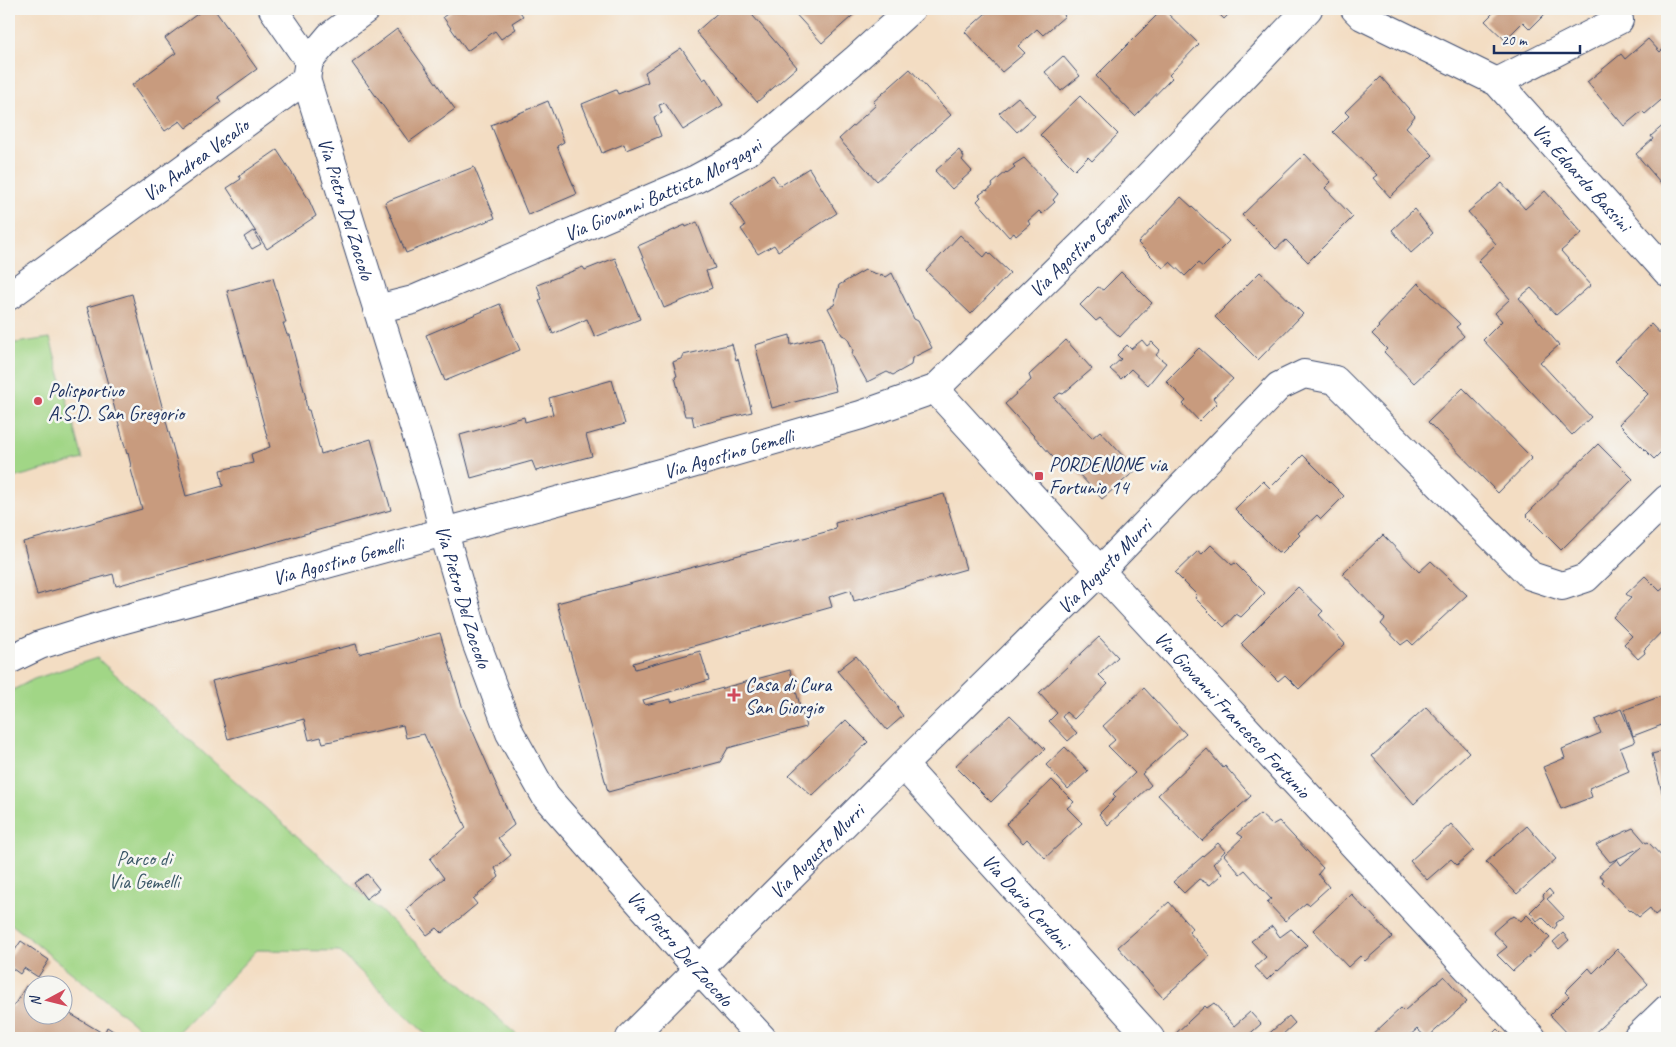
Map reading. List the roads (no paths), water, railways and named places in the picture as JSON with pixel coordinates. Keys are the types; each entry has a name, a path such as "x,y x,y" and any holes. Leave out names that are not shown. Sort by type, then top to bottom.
{"street":[{"name":"Via Pietro Del Zoccolo","path":"272,9 308,70 377,309 433,488 444,533 476,642 510,733 546,797 699,970 762,1038"},
{"name":"Via Andrea Vesalio","path":"9,296 308,70 330,36 366,9"},
{"name":"Via Giovanni Battista Morgagni","path":"377,309 422,296 696,179 750,150 911,9"},
{"name":"Via Agostino Gemelli","path":"9,660 40,645 114,622 444,533 851,418 935,389 1103,224 1308,9"},
{"name":"Via Edoardo Bassini","path":"1355,9 1362,16 1497,82 1667,272"},
{"path":"1497,82 1619,20"},
{"name":"Via Augusto Murri","path":"630,1038 903,765 1100,572 1279,386 1304,374 1335,380 1532,576 1554,584 1562,586 1586,578 1667,500"},
{"name":"Via Giovanni Francesco Fortunio","path":"935,389 1100,572 1532,1038"},
{"name":"Via Dario Cerdoni","path":"903,765 1150,1038"},
{"path":"1636,1038 1667,1009"}],"place":[{"name":"Polisportivo A.S.D. San Gregorio","path":"38,401"},
{"name":"PORDENONE via Fortunio 14","path":"1039,476"},
{"name":"Casa di Cura San Giorgio","path":"734,695"}],"park label":[{"name":"Parco di Via Gemelli","path":"144,870"}]}
